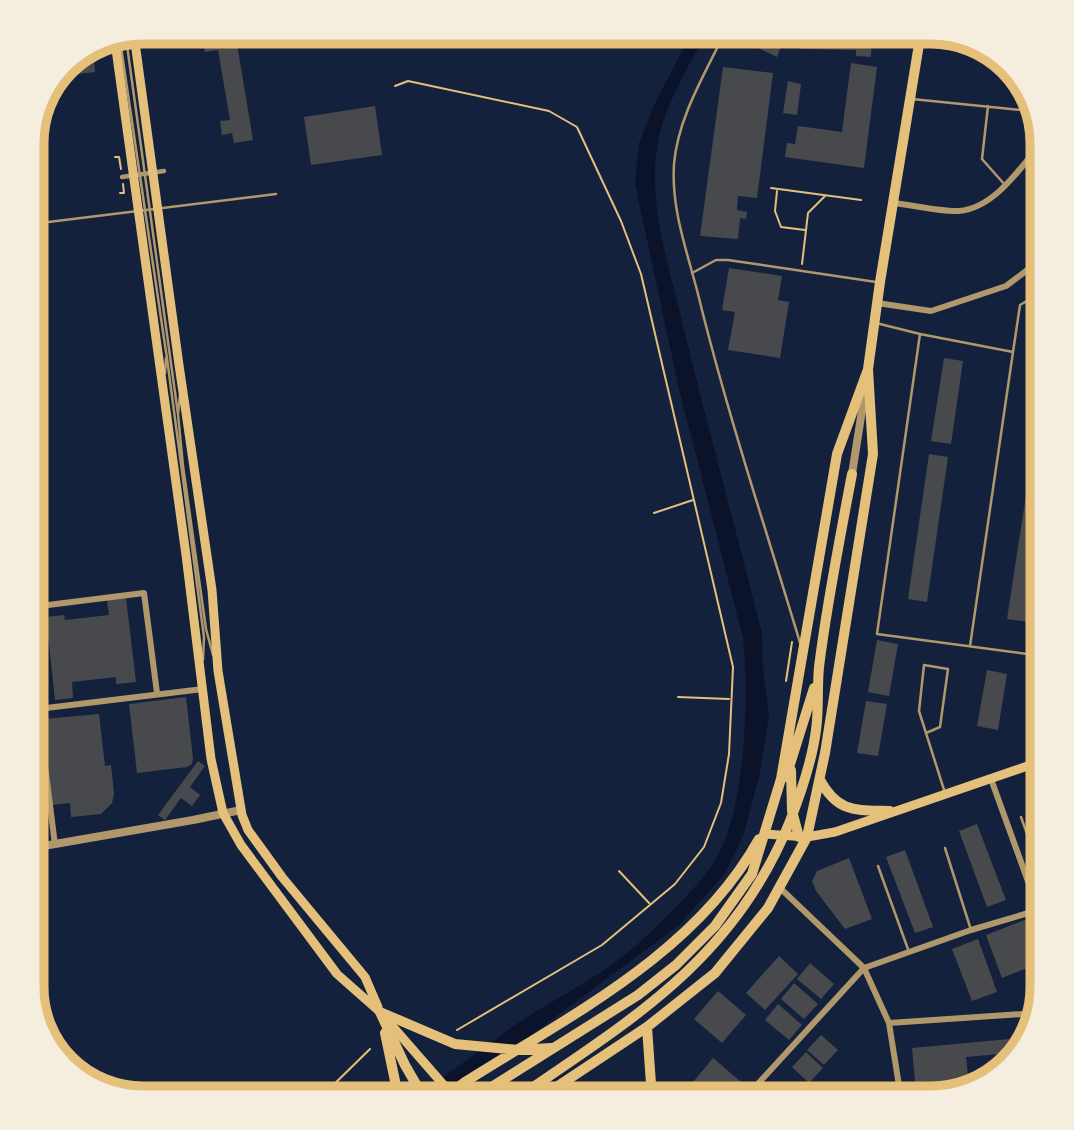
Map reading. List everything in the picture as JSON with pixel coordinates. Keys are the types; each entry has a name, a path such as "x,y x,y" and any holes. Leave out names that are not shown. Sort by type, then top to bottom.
{"main road":[{"path":"558,1086 647,1027 715,972 768,908 803,837 825,753 873,454 868,369 919,44"},
{"path":"135,45 163,397 211,759 223,813 241,845 337,974 380,1012 442,1086"},
{"path":"116,48 181,381 212,590 218,671 240,810 248,830 282,877 365,977 417,1086"},
{"path":"492,1086 638,995 676,965 715,926 752,874 781,779 837,454 868,369"},
{"path":"535,1086 637,1016 685,975 737,918 778,849 796,805 816,730 819,670 830,590 852,474"},
{"path":"461,1086 639,971 703,915 745,864 779,796 797,748 819,670"},
{"path":"791,727 792,811 803,837"},
{"path":"791,752 799,770 805,772 813,772 825,753"},
{"path":"765,834 803,837 835,832 1030,765"},
{"path":"820,780 833,800 839,804 890,811"},
{"path":"380,1012 455,1044 511,1049 552,1048"},
{"path":"380,1012 394,1086"},
{"path":"647,1027 651,1086"}],"street":[{"path":"893,203 960,211 984,202 1005,185 1030,156"},
{"path":"122,177 164,171"},
{"path":"877,303 931,311 1006,286 1030,268"},
{"path":"852,474 868,369"},
{"path":"44,606 144,593 157,693"},
{"path":"44,708 203,685"},
{"path":"44,757 55,845"},
{"path":"991,779 1030,880"},
{"path":"44,846 240,810"},
{"path":"780,888 864,968 888,1023 899,1086"},
{"path":"756,1086 864,968 1030,912"},
{"path":"888,1023 1026,1014"}],"lane":[{"path":"719,44 681,125 674,163 674,194 681,233 715,363 803,653"},
{"path":"127,46 150,244 204,637 203,685"},
{"path":"121,47 178,414 206,629 218,671"},
{"path":"912,99 1025,110"},
{"path":"988,106 982,159 1005,185"},
{"path":"44,223 275,194"},
{"path":"148,210 150,244"},
{"path":"692,273 716,260 880,282"},
{"path":"970,646 1020,305 1030,299"},
{"path":"874,322 1013,352"},
{"path":"920,334 877,634 1030,654"},
{"path":"163,397 166,351"},
{"path":"178,414 181,381"},
{"path":"926,733 940,727 947,669 924,665 919,711 945,793"},
{"path":"1021,817 1030,842"},
{"path":"945,848 971,930"},
{"path":"878,866 909,952"}],"path":[{"path":"395,86 408,81 549,111 577,127 621,221 641,274 733,667 729,754 721,803 704,847 675,884 602,945 457,1030"},
{"path":"114,157 119,157 122,177"},
{"path":"771,188 861,200"},
{"path":"778,189 775,211 781,227 806,230"},
{"path":"801,271 808,213 825,195"},
{"path":"654,513 693,500"},
{"path":"785,687 794,625"},
{"path":"678,697 731,699"},
{"path":"619,871 650,905"},
{"path":"332,1086 370,1049"}],"water":[{"path":"686,44 701,44 677,88 660,133 655,193 667,260 762,633 769,716 759,777 743,836 724,875 679,925 463,1086 432,1086 514,1026 599,973 637,945 706,873 725,841 733,814 739,785 745,721 743,638 679,389 635,184 639,143 655,103"}],"building":[{"path":"203,44 237,44 253,140 234,143 232,133 222,135 220,121 230,120 218,50 205,52"},
{"path":"757,44 782,44 777,57 756,47"},
{"path":"800,44 872,44 871,57 856,56 856,50 800,49"},
{"path":"94,57 95,72 71,75"},
{"path":"851,63 877,67 864,168 785,157 787,143 795,144 798,126 842,132"},
{"path":"723,67 773,73 757,198 738,196 737,210 747,212 746,219 740,218 738,239 700,236"},
{"path":"788,81 801,84 797,115 783,113"},
{"path":"375,106 382,155 311,165 304,117"},
{"path":"729,268 782,276 778,300 789,302 780,358 728,350 735,312 722,310"},
{"path":"944,358 963,361 951,444 931,441"},
{"path":"929,454 948,457 927,602 908,599"},
{"path":"1030,469 1029,622 1007,619"},
{"path":"126,598 136,682 116,684 116,677 72,682 73,698 55,700 46,617 64,615 65,620 109,615 107,600"},
{"path":"877,640 898,644 889,696 868,692"},
{"path":"987,670 1007,674 998,730 977,726"},
{"path":"186,697 192,764 187,767 137,773 129,704"},
{"path":"866,701 887,704 878,756 857,753"},
{"path":"99,714 105,766 111,765 114,794 112,803 101,814 71,817 70,803 52,805 44,719"},
{"path":"198,761 205,766 190,787 200,795 192,806 181,798 165,820 158,815"},
{"path":"977,824 1006,900 987,907 959,831"},
{"path":"905,850 933,927 915,933 886,857"},
{"path":"849,858 872,919 845,929 816,891 812,881 817,871"},
{"path":"1027,919 1030,928 1030,967 1002,978 986,935"},
{"path":"978,939 997,992 972,1001 952,949"},
{"path":"779,956 798,974 765,1010 746,993"},
{"path":"810,963 834,984 821,999 797,979"},
{"path":"794,983 818,1004 804,1019 781,999"},
{"path":"718,991 746,1015 722,1043 694,1019"},
{"path":"778,1004 802,1025 789,1040 765,1020"},
{"path":"821,1035 838,1050 824,1065 807,1050"},
{"path":"1010,1039 1011,1047 1005,1054 966,1057 968,1079 932,1086 915,1086 912,1048"},
{"path":"806,1052 823,1068 809,1083 792,1067"},
{"path":"713,1058 741,1082 738,1086 690,1086"},
{"path":"882,1083 882,1086 852,1086"}]}
